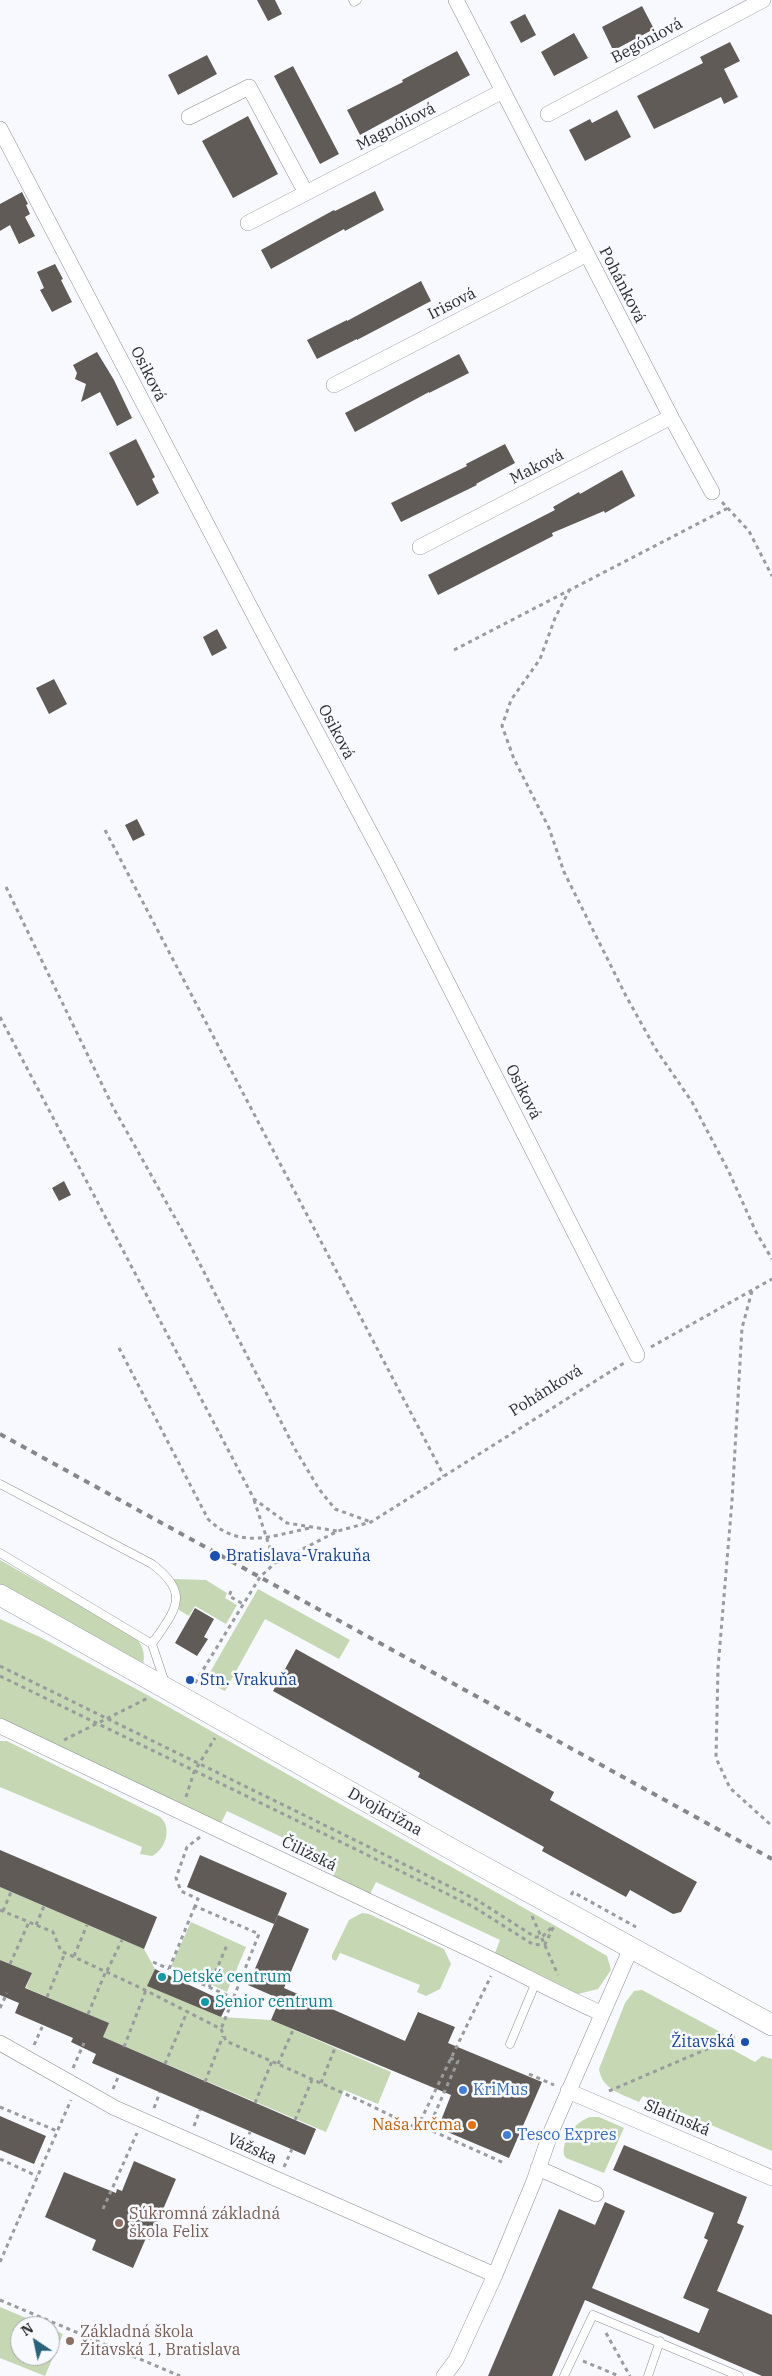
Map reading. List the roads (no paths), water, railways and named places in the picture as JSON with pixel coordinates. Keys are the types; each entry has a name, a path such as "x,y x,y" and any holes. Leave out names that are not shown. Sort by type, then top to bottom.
{"street":[{"name":"Pohánková","path":"456,0 671,417 712,492"},
{"name":"Begóniová","path":"548,114 763,0"},
{"path":"189,117 249,87 306,193"},
{"name":"Magnóliová","path":"248,223 503,91"},
{"name":"Osiková","path":"0,128 261,628 387,864 637,1355"},
{"name":"Irisová","path":"334,385 587,254"},
{"name":"Maková","path":"420,547 671,417"},
{"name":"Dvojkrížna","path":"0,1595 159,1693 772,2025"},
{"name":"Čiližská","path":"0,1726 602,2013"},
{"path":"444,2376 456,2360 496,2274 538,2168 561,2088 602,2013 631,1948"},
{"name":"Vážska","path":"0,2043 115,2108 496,2274"},
{"name":"Slatinská","path":"561,2088 772,2178"},
{"path":"538,2168 596,2194"}],"lane":[{"path":"353,0 354,2 358,0"},
{"path":"0,1484 127,1550 152,1564 171,1579 176,1593 173,1612 152,1644 159,1693"},
{"path":"0,1552 152,1644"},
{"path":"510,2044 536,1982"},
{"path":"564,2376 593,2315 660,2341 739,2376"},
{"path":"648,2376 660,2341"}],"railway":[{"path":"0,1434 772,1859"}],"place":[{"name":"Bratislava-Vrakuňa","path":"215,1556"},
{"name":"Stn. Vrakuňa","path":"190,1680"},
{"name":"Detské centrum","path":"162,1977"},
{"name":"Senior centrum","path":"205,2002"},
{"name":"Žitavská","path":"745,2042"},
{"name":"KriMus","path":"463,2090"},
{"name":"Naša krčma","path":"472,2125"},
{"name":"Tesco Expres","path":"507,2135"},
{"name":"Súkromná základná škola Felix","path":"119,2223"},
{"name":"Základná škola Žitavská 1, Bratislava","path":"70,2341"}]}
